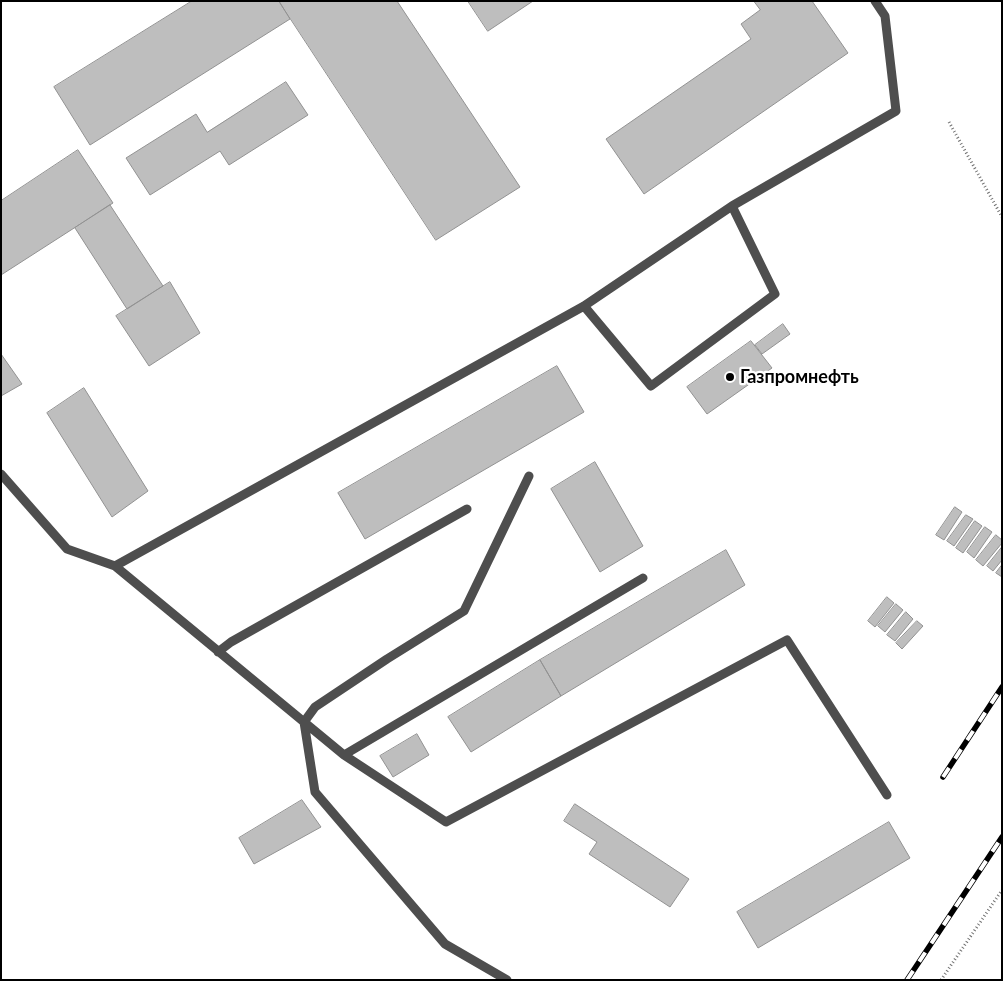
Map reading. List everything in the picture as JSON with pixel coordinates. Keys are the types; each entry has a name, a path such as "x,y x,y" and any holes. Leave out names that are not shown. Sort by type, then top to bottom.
{"lane":[{"path":"115,566 584,306 732,206 896,111 886,16 875,1"},
{"path":"584,306 651,386 775,294 732,206"},
{"path":"1,474 67,548 115,566 344,755 446,822 787,640 887,795"},
{"path":"507,980 445,944 315,792 304,722 315,707 464,611 529,476"},
{"path":"218,652 230,642 467,509"},
{"path":"344,755 643,578"}],"path":[{"path":"949,122 1002,217"},
{"path":"941,980 1002,890"}],"building":[{"path":"192,1 279,1 290,19 90,145 54,87"},
{"path":"279,1 397,1 520,187 436,240"},
{"path":"468,1 533,1 488,31"},
{"path":"754,1 812,1 848,53 644,194 606,139 751,39 741,24 760,10"},
{"path":"286,82 308,115 229,165 220,151 150,195 126,158 196,114 207,132"},
{"path":"78,150 113,203 1,275 1,201"},
{"path":"110,205 163,286 127,309 75,228"},
{"path":"170,282 200,333 149,366 116,316"},
{"path":"783,324 790,334 762,354 755,345"},
{"name":"Газпромнефть","path":"751,341 772,368 707,414 687,387"},
{"path":"1,354 22,384 1,396"},
{"path":"557,366 584,412 365,539 338,493"},
{"path":"84,388 148,491 112,517 47,413"},
{"path":"595,462 643,546 600,572 551,489"},
{"path":"955,507 962,512 944,540 936,535"},
{"path":"966,515 973,519 954,546 947,541"},
{"path":"975,521 982,526 963,553 956,548"},
{"path":"985,527 992,532 974,558 967,552"},
{"path":"996,535 1002,540 1002,543 983,566 976,560"},
{"path":"1002,547 1002,560 993,571 987,566"},
{"path":"726,550 745,585 561,696 540,660"},
{"path":"1002,565 1002,577 996,573"},
{"path":"887,597 894,603 875,627 868,621"},
{"path":"896,604 903,610 885,632 878,626"},
{"path":"906,612 913,619 895,641 887,635"},
{"path":"917,621 923,626 902,649 896,643"},
{"path":"540,660 561,696 471,752 448,717"},
{"path":"417,734 429,755 393,777 380,756"},
{"path":"302,800 321,827 254,864 239,838"},
{"path":"575,804 689,879 670,907 589,854 597,842 564,821"},
{"path":"889,822 910,858 758,948 737,912"}],"railway":[{"path":"943,777 1002,687"},
{"path":"907,980 1002,837"}],"place":[{"name":"Газпромнефть","path":"730,377"}]}
